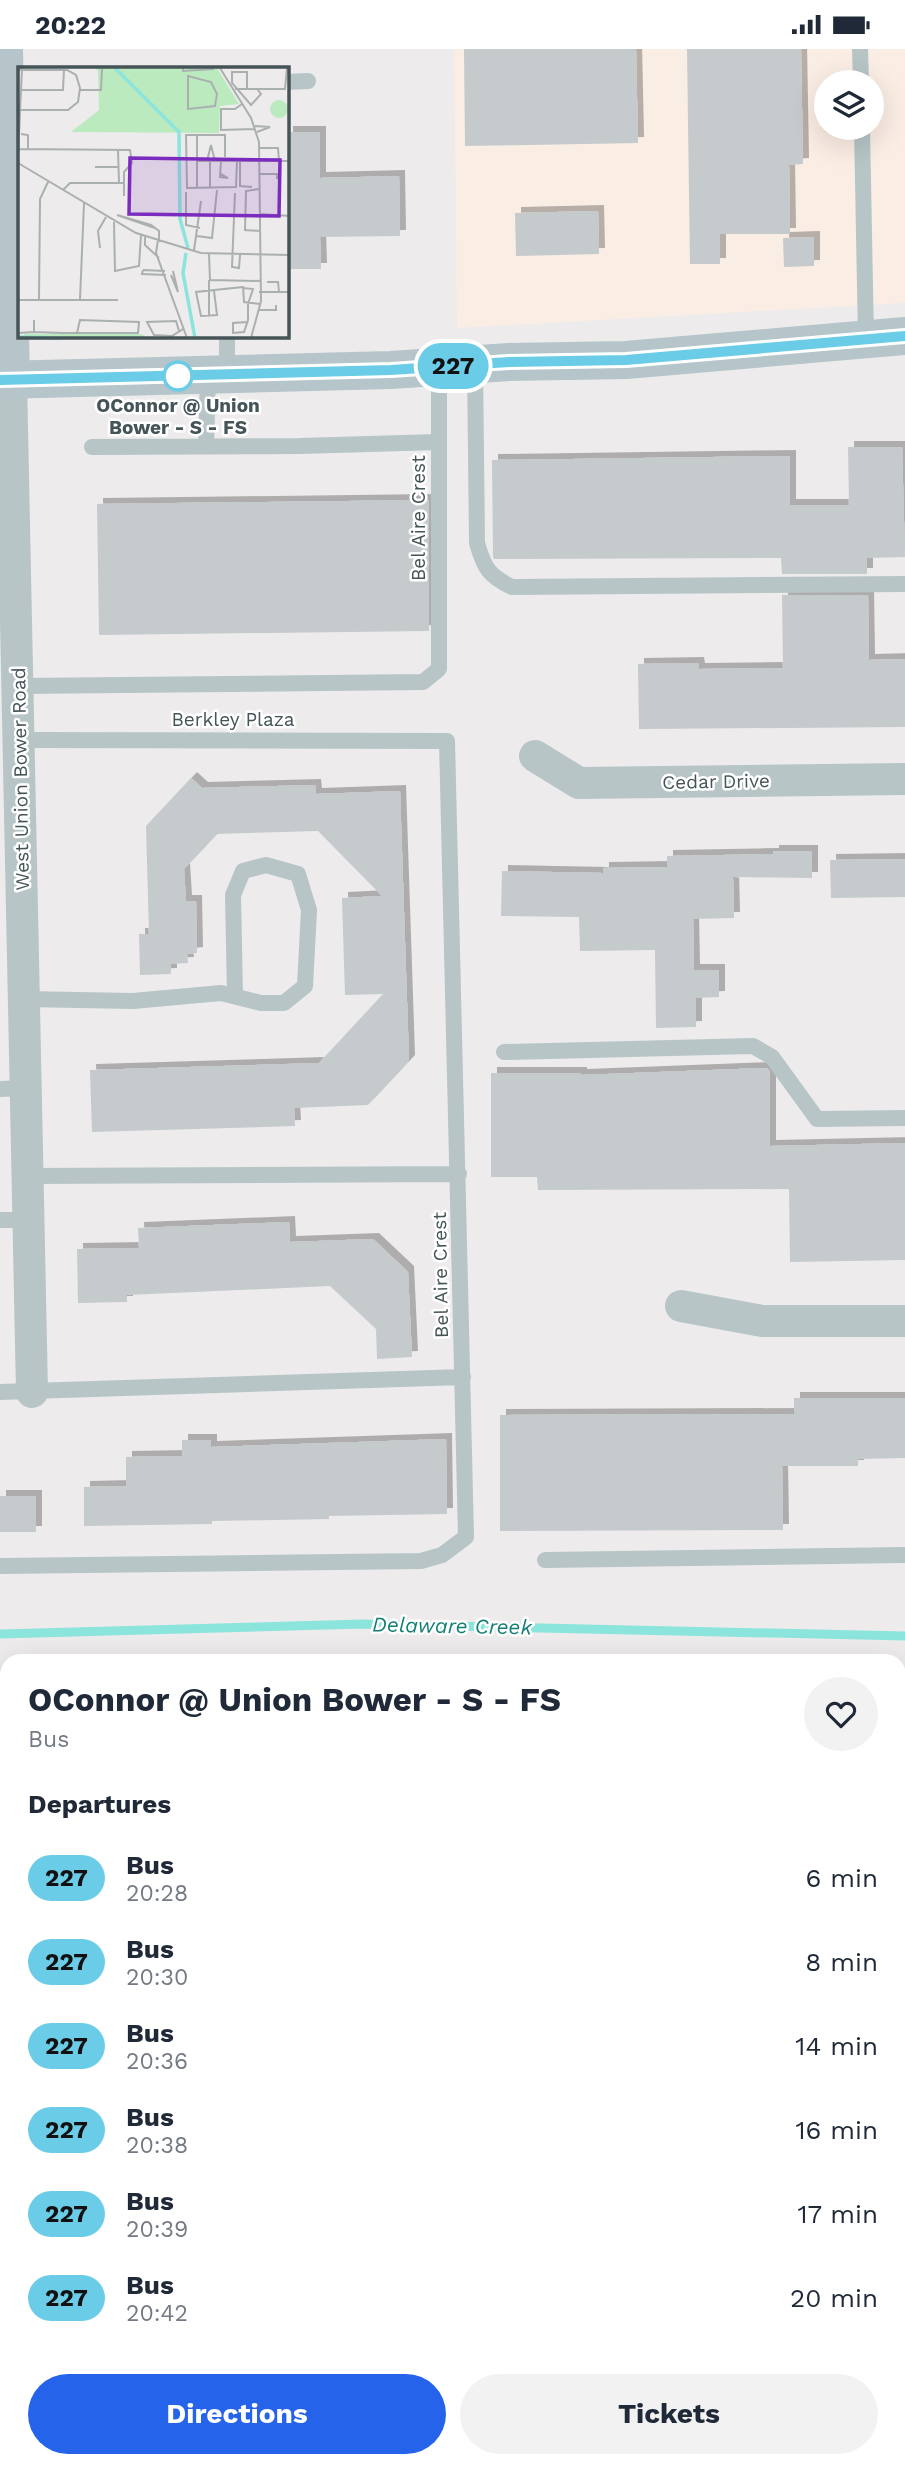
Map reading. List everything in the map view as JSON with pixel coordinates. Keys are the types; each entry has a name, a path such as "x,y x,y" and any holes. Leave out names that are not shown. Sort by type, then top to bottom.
{"main road":[{"name":"West Union Bower Road","path":"3,61 6,380"},
{"path":"6,380 391,370 626,360 905,336"}],"street":[{"name":"West Union Bower Road","path":"6,380 18,686 24,999 13,1089 28,1176 15,1220 33,1392"},
{"name":"Cedar Drive","path":"535,756 579,783 905,779"},
{"path":"681,1305 762,1321 905,1321"}],"lane":[{"path":"860,49 861,70"},
{"path":"289,82 307,81"},
{"path":"862,140 866,339"},
{"path":"206,446 227,338"},
{"path":"457,366 477,543 483,562 494,579 512,587 905,584"},
{"name":"Bel Aire Crest","path":"18,686 423,681 439,669 439,442 457,366"},
{"path":"92,447 439,442"},
{"name":"Berkley Plaza","path":"19,740 447,741"},
{"name":"Bel Aire Crest","path":"0,1566 422,1561 442,1555 466,1537 447,741"},
{"path":"24,999 133,1001 221,993 261,1003 284,1003 305,986 309,910 298,874 266,865 243,871 233,895 235,996"},
{"path":"504,1052 753,1046 772,1057 817,1119 905,1118"},
{"path":"28,1176 459,1174"},
{"path":"0,1392 463,1377"},
{"path":"545,1559 905,1555"}],"shaded area":[{"path":"454,49 905,49 905,303 457,328"}],"building":[{"path":"464,49 636,49 638,143 465,146"},
{"path":"687,49 801,49 803,164 789,165 790,234 720,234 720,264 690,264"},
{"path":"289,132 320,132 320,178 399,176 400,236 320,237 321,269 289,269"},
{"path":"598,211 599,254 516,256 515,213"},
{"path":"814,237 814,266 784,267 783,238"},
{"path":"848,447 902,447 905,557 867,558 867,574 782,574 781,558 494,559 493,556 492,460 790,456 790,505 849,505"},
{"path":"429,500 429,631 99,635 97,504"},
{"path":"782,595 868,595 869,660 905,659 905,727 639,729 638,664 698,663 699,669 783,668"},
{"path":"191,778 202,788 315,785 316,794 400,791 409,1061 368,1105 294,1108 295,1126 92,1132 90,1070 319,1063 383,994 345,995 342,898 382,896 318,831 217,834 184,869 186,901 196,901 197,953 187,954 188,963 171,964 171,974 140,975 139,934 149,934 146,826"},
{"path":"773,851 812,851 812,878 733,877 734,918 693,919 694,970 719,970 719,997 696,998 696,1027 656,1028 655,950 580,951 579,917 501,916 502,871 603,873 603,868 667,867 667,856 773,854"},
{"path":"905,859 905,897 831,898 830,860"},
{"path":"767,1068 770,1072 770,1146 905,1143 905,1260 790,1262 789,1189 538,1190 537,1177 491,1177 491,1073 581,1075"},
{"path":"289,1222 290,1242 373,1239 408,1272 412,1357 377,1359 376,1329 330,1286 127,1295 127,1302 78,1303 77,1249 139,1248 138,1228"},
{"path":"794,1398 905,1398 905,1458 858,1459 858,1466 782,1466 783,1530 500,1531 500,1415 794,1414"},
{"path":"446,1439 447,1514 329,1516 329,1519 212,1521 212,1524 84,1526 84,1487 126,1486 126,1457 182,1456 182,1440 211,1440 211,1447"},
{"path":"0,1496 36,1496 36,1532 0,1532"}],"waterway":[{"name":"Delaware Creek","path":"0,1634 363,1624 905,1636"}],"bus line":[{"name":"227","path":"0,380 391,370 509,362 626,360 905,336"}],"place":[{"name":"OConnor @ Union Bower - S - FS","path":"178,376"}]}
